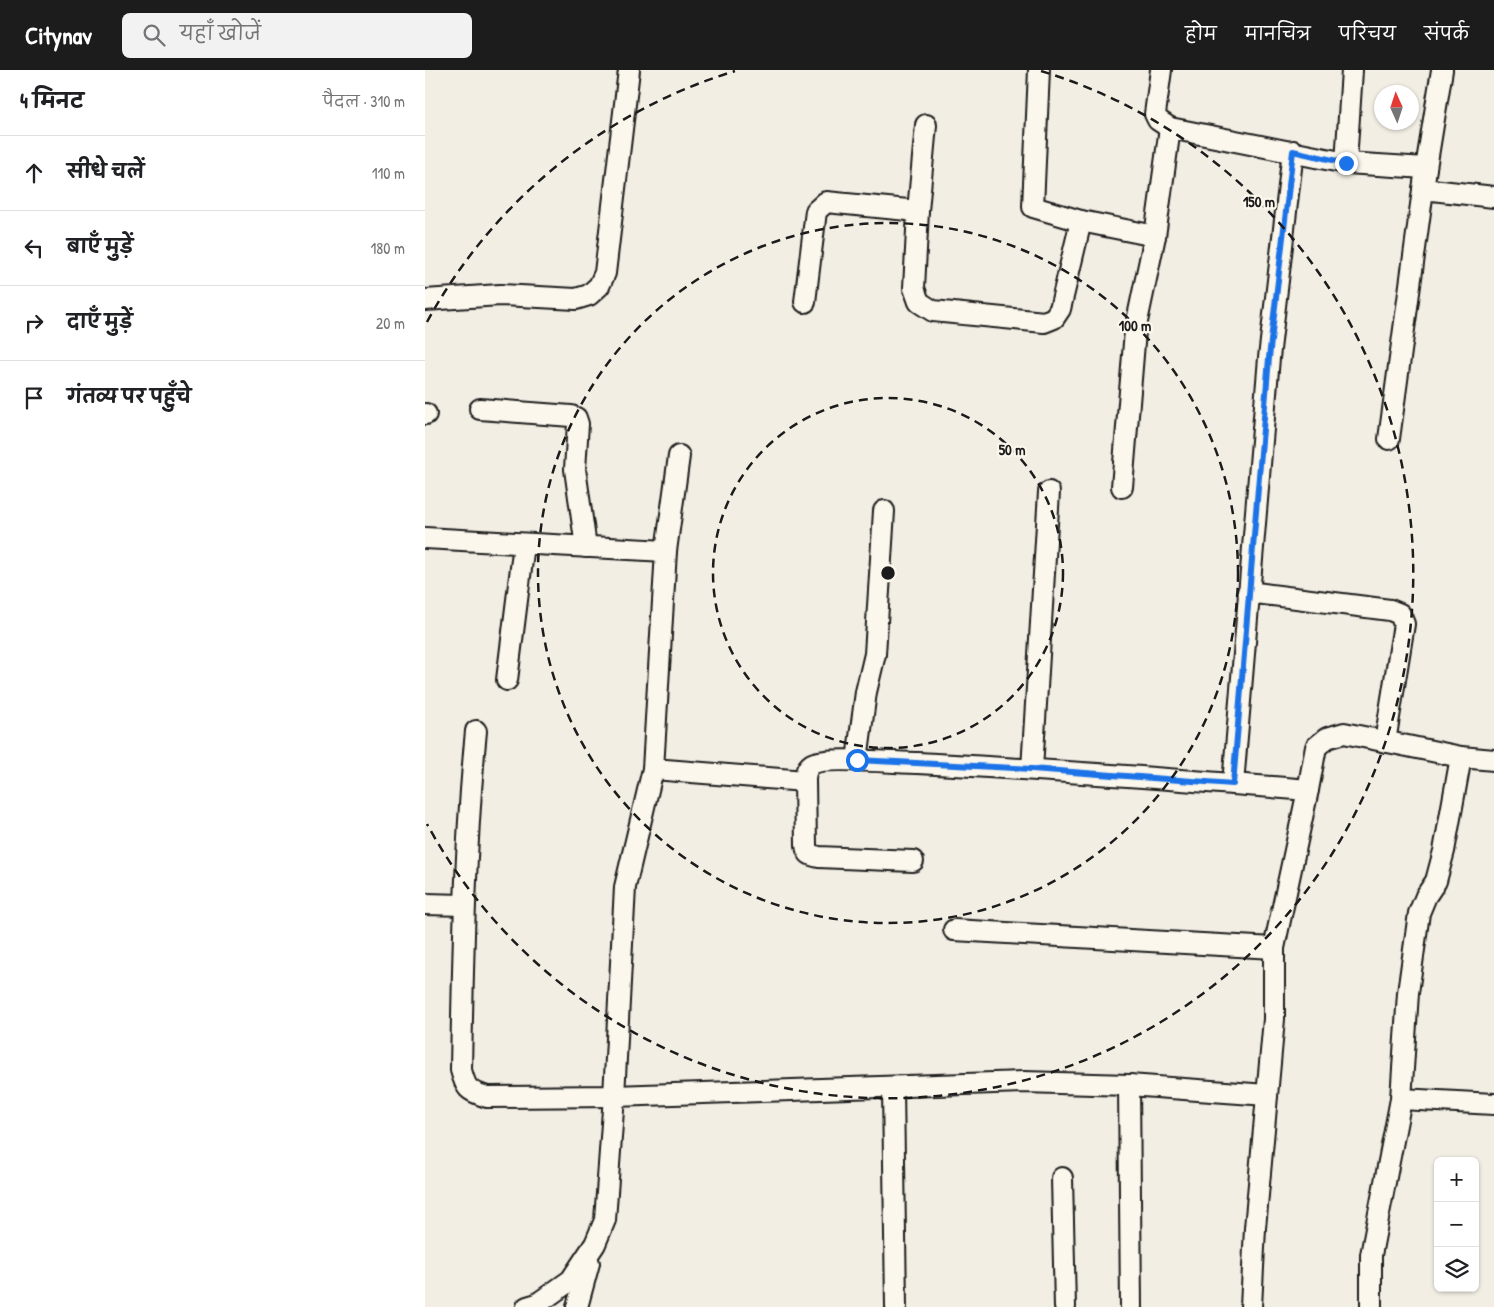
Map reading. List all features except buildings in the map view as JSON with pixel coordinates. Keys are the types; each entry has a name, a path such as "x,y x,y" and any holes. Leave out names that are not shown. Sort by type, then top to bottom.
{"street":[{"path":"425,300 500,295 575,299 589,295 599,286 605,273 629,70"},
{"path":"1039,70 1033,207 1081,221 1155,236"},
{"path":"1161,70 1155,114 1158,120 1171,128 1346,163 1426,168"},
{"path":"1346,163 1352,70"},
{"path":"1389,439 1426,168 1442,70"},
{"path":"926,125 918,211 914,288 919,302 933,311 1044,322 1054,318 1060,309 1081,221"},
{"path":"1121,487 1135,331 1155,236 1171,128"},
{"path":"1233,784 1269,358 1293,151"},
{"path":"1423,189 1494,197"},
{"path":"805,302 816,210 826,202 918,211"},
{"path":"480,409 571,416 576,418 578,424 575,469 586,547"},
{"path":"577,1307 595,1244 605,1220 615,1096 625,888 653,769 666,552 679,456"},
{"path":"1032,769 1049,492"},
{"path":"857,760 866,692 875,654 884,511"},
{"path":"425,538 666,552"},
{"path":"507,680 524,544"},
{"path":"1248,592 1389,610 1400,614 1404,624 1385,742"},
{"path":"476,731 469,802 464,905 461,1070 465,1084 471,1092 487,1096 615,1096 893,1088 1023,1082 1129,1085 1267,1095"},
{"path":"1251,1307 1255,1228 1274,1019 1274,948 1308,790 1315,747 1327,738 1344,733 1461,757 1494,760"},
{"path":"1371,1307 1371,1255 1401,1099 1408,993 1419,913 1426,896 1436,881 1444,851 1461,757"},
{"path":"913,861 810,855 807,852 806,845 805,781 806,771 811,764 857,760 1032,769 1308,790"},
{"path":"653,769 805,781"},
{"path":"425,904 464,905"},
{"path":"954,930 1274,948"},
{"path":"1129,1085 1131,1307"},
{"path":"893,1088 896,1307"},
{"path":"1401,1099 1494,1104"},
{"path":"1062,1178 1065,1307"},
{"path":"527,1307 537,1304 571,1280 595,1244"}],"route":[{"path":"857,760 1032,769 1233,784 1269,358 1293,151 1346,163"}]}
